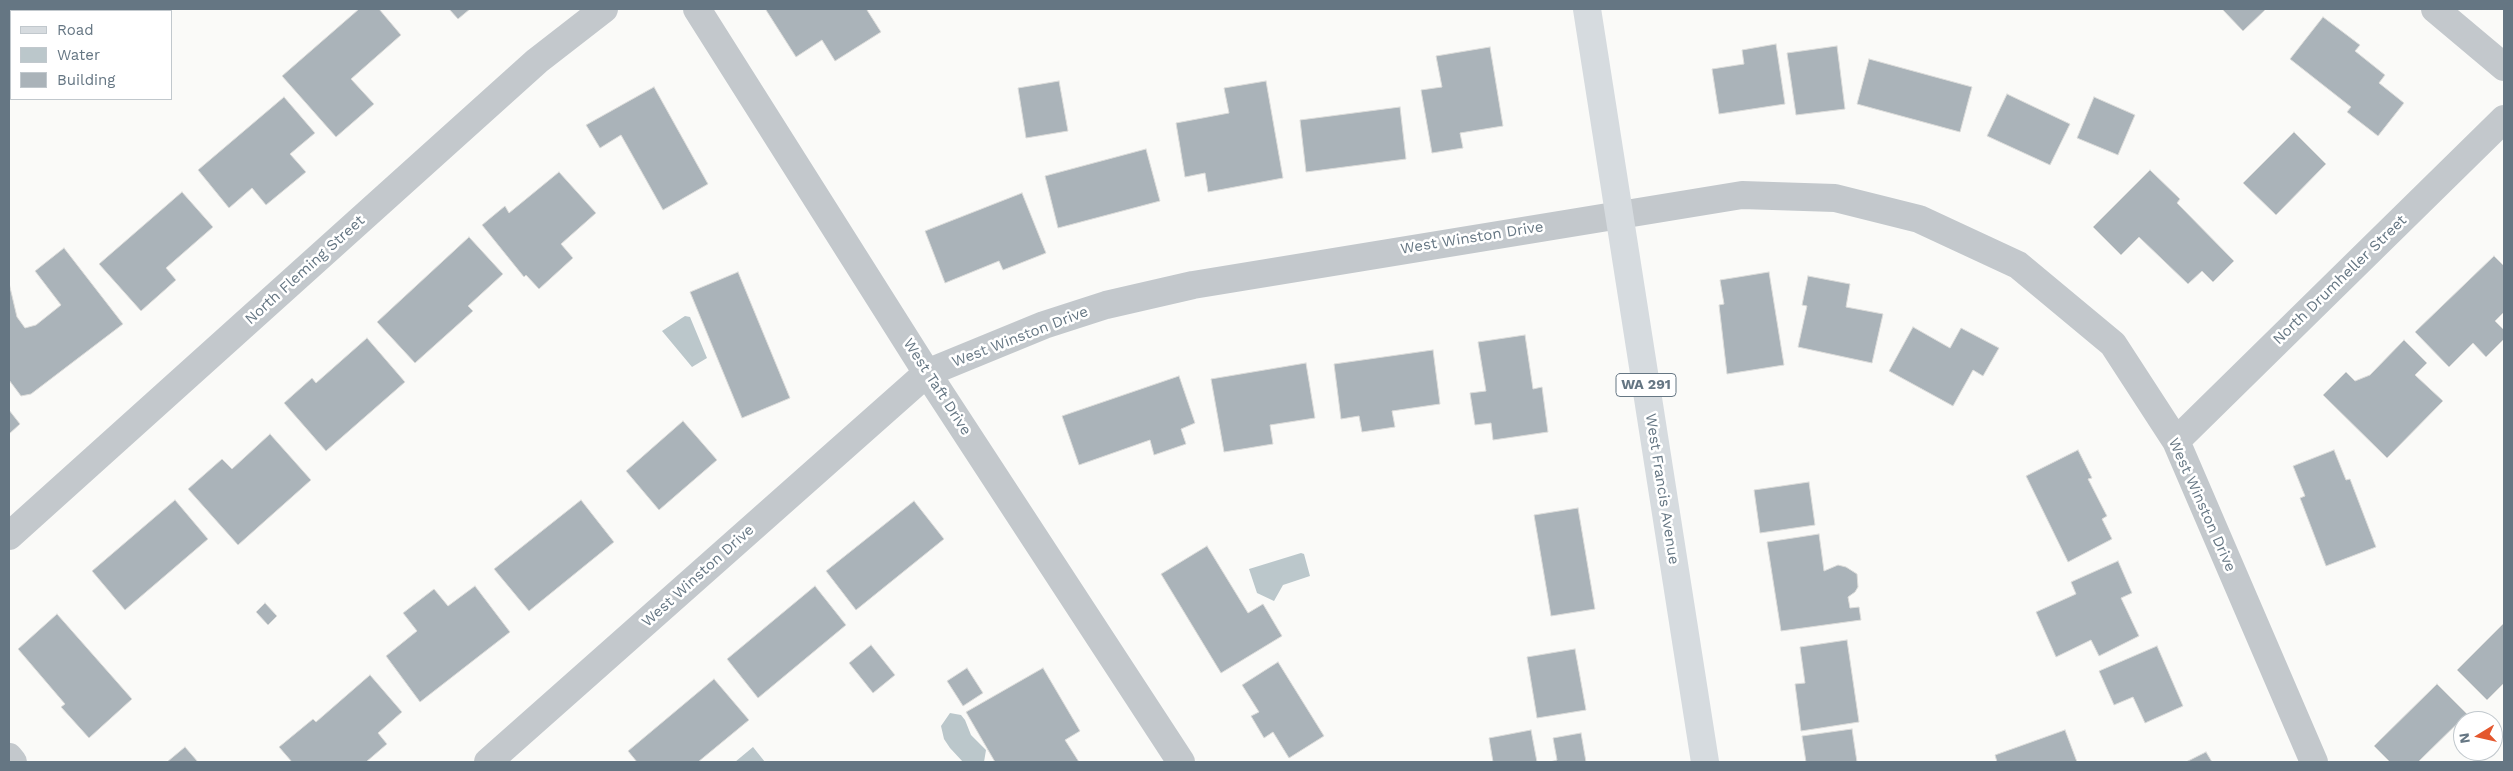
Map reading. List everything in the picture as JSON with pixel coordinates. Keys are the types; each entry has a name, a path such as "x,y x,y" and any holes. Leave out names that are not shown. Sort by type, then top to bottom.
{"main road":[{"name":"West Francis Avenue","path":"1587,9 1705,762"}],"street":[{"name":"North Fleming Street","path":"9,536 537,62 604,9"},
{"name":"West Taft Drive","path":"697,9 927,373 1181,762"},
{"path":"2436,9 2504,67"},
{"name":"North Drumheller Street","path":"2176,441 2504,119"},
{"name":"West Winston Drive","path":"488,762 927,373 1044,325 1106,305 1193,284 1742,195 1835,198 1918,219 2018,265 2113,344 2176,441 2314,762"},
{"path":"9,757 13,762"}],"water":[{"path":"685,316 690,317 707,358 692,367 662,331"},
{"path":"1301,553 1304,554 1310,576 1283,585 1274,601 1257,593 1249,569"},
{"path":"950,713 961,715 971,735 986,750 984,762 963,762 950,748 944,739 941,726"},
{"path":"753,747 765,762 735,762"}],"building":[{"path":"359,9 379,9 401,35 351,79 374,104 336,137 282,76"},
{"path":"449,9 470,9 458,19"},
{"path":"767,9 869,9 867,10 881,32 835,61 822,40 796,57"},
{"path":"2222,9 2266,9 2243,31"},
{"path":"2323,17 2360,45 2355,51 2385,75 2379,83 2404,103 2378,136 2347,112 2351,107 2290,59"},
{"path":"1776,44 1785,104 1719,114 1712,69 1744,64 1742,50"},
{"path":"1837,46 1845,109 1796,115 1787,53"},
{"path":"1490,47 1503,126 1460,133 1463,148 1432,153 1421,90 1442,87 1436,56"},
{"path":"1869,59 1972,87 1960,132 1857,104"},
{"path":"1059,81 1068,131 1026,138 1018,88"},
{"path":"1266,81 1283,178 1208,192 1205,173 1185,177 1176,123 1229,113 1224,88"},
{"path":"654,87 708,184 663,210 621,135 600,148 586,125"},
{"path":"2007,94 2070,124 2050,165 1987,136"},
{"path":"284,97 315,133 290,154 306,172 266,205 252,188 229,208 198,170"},
{"path":"2094,97 2135,115 2118,155 2077,138"},
{"path":"1400,107 1406,159 1306,172 1300,120"},
{"path":"2294,132 2326,164 2276,215 2243,183"},
{"path":"1146,149 1160,201 1058,228 1045,176"},
{"path":"2150,170 2180,199 2177,203 2234,261 2213,282 2202,271 2188,284 2139,237 2121,255 2093,227"},
{"path":"559,172 596,213 561,244 573,258 539,289 526,275 524,277 482,225 505,206 509,213"},
{"path":"182,192 213,227 166,268 176,280 141,311 99,264"},
{"path":"1022,193 1046,253 1003,270 999,261 945,283 925,231"},
{"path":"469,237 503,274 468,306 473,311 415,363 377,322"},
{"path":"64,248 123,324 31,394 21,396 9,380 9,283 17,317 25,328 36,325 61,305 35,271"},
{"path":"2494,256 2504,266 2504,312 2495,321 2504,330 2504,339 2486,357 2473,343 2449,367 2415,332"},
{"path":"738,272 790,398 742,418 690,292"},
{"path":"1769,272 1784,365 1727,374 1719,305 1724,304 1720,280"},
{"path":"1808,276 1850,284 1846,307 1883,314 1872,363 1798,347 1807,306 1802,305"},
{"path":"1913,327 1950,348 1961,328 1999,348 1983,376 1973,370 1953,406 1889,371"},
{"path":"1525,335 1533,389 1542,387 1548,432 1493,440 1491,423 1475,425 1470,393 1486,391 1478,342"},
{"path":"367,338 405,382 326,451 284,403 312,378 316,383"},
{"path":"2404,340 2427,363 2415,375 2443,401 2387,458 2323,395 2346,372 2355,381 2370,375"},
{"path":"1433,350 1440,404 1392,411 1395,427 1362,432 1359,416 1341,419 1334,364"},
{"path":"1306,363 1315,418 1270,425 1273,444 1224,452 1211,379"},
{"path":"1179,376 1195,423 1181,429 1186,444 1154,455 1150,440 1079,465 1062,416"},
{"path":"9,410 20,424 9,434"},
{"path":"683,421 717,460 659,510 626,471"},
{"path":"270,434 311,480 238,545 188,489 222,459 232,469"},
{"path":"2078,450 2092,478 2088,479 2107,516 2102,519 2112,539 2068,562 2026,476"},
{"path":"2334,450 2346,480 2350,479 2376,547 2326,566 2300,498 2305,496 2293,466"},
{"path":"1809,482 1815,525 1760,533 1754,490"},
{"path":"175,500 208,539 125,610 92,571"},
{"path":"581,500 614,542 529,611 494,569"},
{"path":"914,501 944,539 856,610 826,571"},
{"path":"1578,508 1595,609 1551,616 1534,515"},
{"path":"1819,534 1824,571 1838,565 1846,567 1857,574 1858,587 1848,597 1850,608 1859,607 1861,620 1781,631 1767,542"},
{"path":"1207,546 1248,613 1263,604 1282,636 1221,673 1161,574"},
{"path":"2118,561 2132,593 2121,598 2139,636 2099,656 2091,640 2056,657 2036,612 2076,594 2071,582"},
{"path":"475,586 510,632 420,702 386,656 417,631 403,613 434,589 448,606"},
{"path":"815,586 846,625 758,698 727,659"},
{"path":"265,603 277,616 268,625 256,612"},
{"path":"57,614 132,699 89,738 61,707 65,704 18,649"},
{"path":"2504,623 2504,683 2487,700 2457,670"},
{"path":"1847,640 1859,722 1801,731 1795,684 1805,683 1800,647"},
{"path":"871,645 895,675 873,693 849,663"},
{"path":"2157,646 2183,706 2145,723 2133,697 2114,705 2099,671"},
{"path":"1575,649 1586,710 1537,718 1527,657"},
{"path":"1278,662 1324,736 1289,758 1273,732 1264,738 1251,716 1259,712 1242,685"},
{"path":"967,668 983,693 963,706 947,681"},
{"path":"1043,668 1080,731 1065,740 1079,762 995,762 966,712"},
{"path":"370,675 402,712 378,733 387,744 366,762 292,762 279,747 313,719 316,722"},
{"path":"714,679 749,720 698,762 637,762 628,751"},
{"path":"2437,684 2464,711 2453,711 2453,728 2418,762 2390,762 2374,746"},
{"path":"1852,729 1857,762 1806,762 1802,736"},
{"path":"1531,730 1537,762 1493,762 1489,738"},
{"path":"2065,730 2077,762 1997,762 1995,755"},
{"path":"1581,733 1586,762 1550,762 1557,760 1553,738"},
{"path":"185,747 198,762 167,762"},
{"path":"2206,752 2212,762 2186,762"}]}
